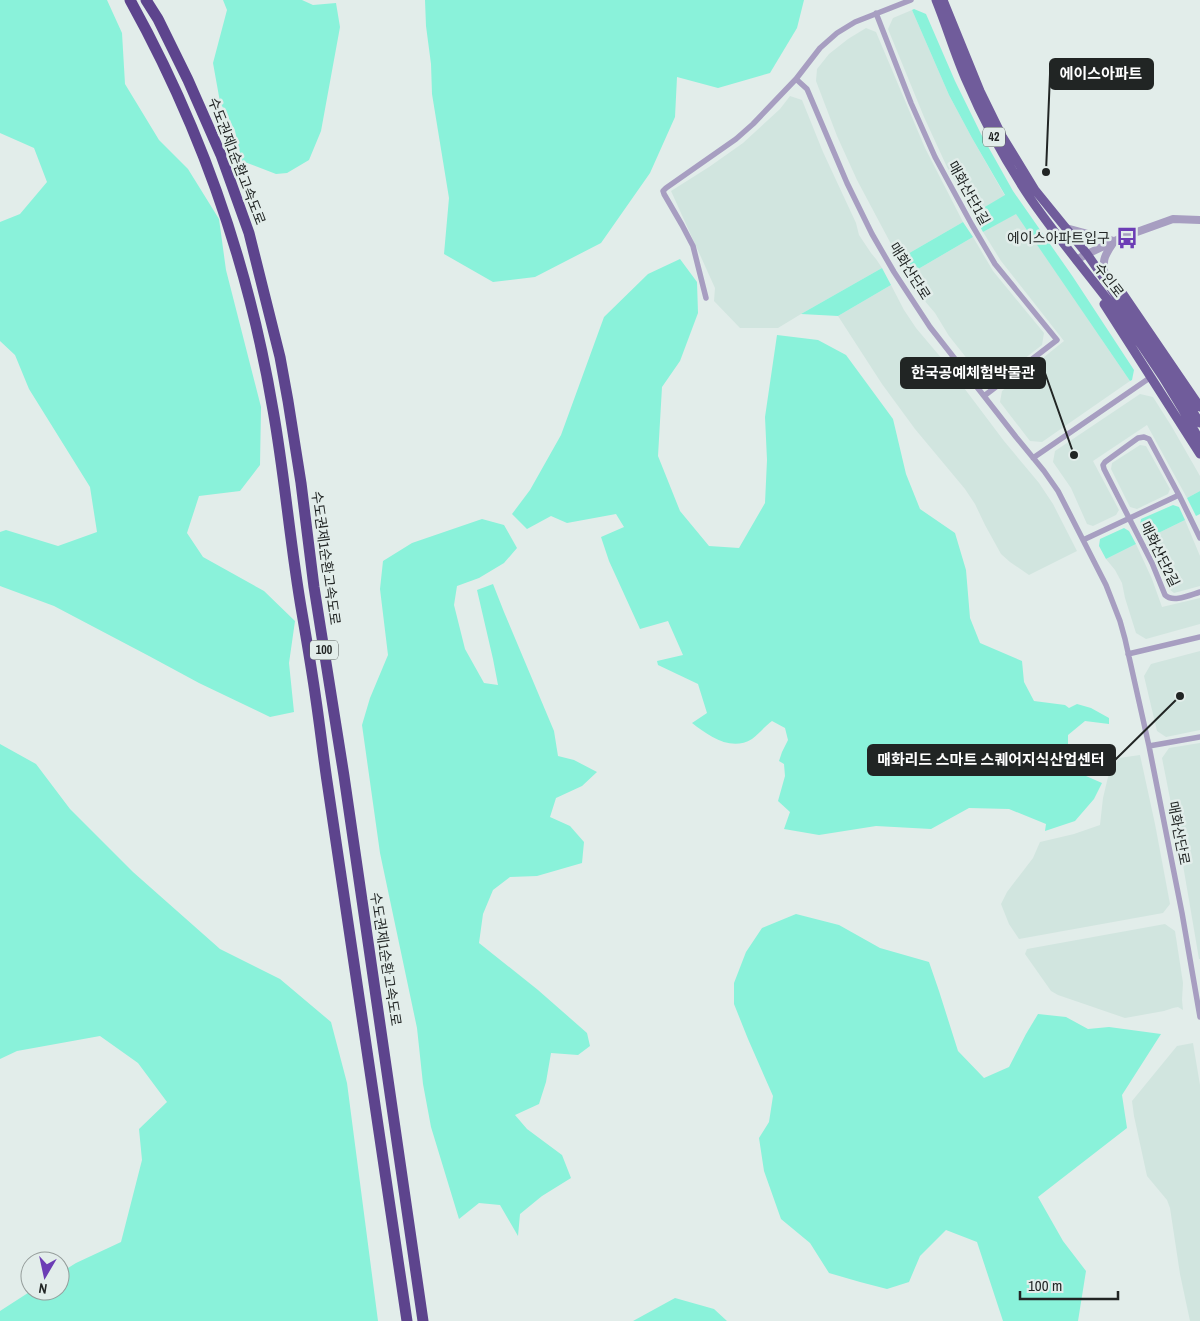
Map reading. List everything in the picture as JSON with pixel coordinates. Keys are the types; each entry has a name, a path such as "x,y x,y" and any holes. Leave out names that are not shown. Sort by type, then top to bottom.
{"highway":[{"name":"100","path":"130,0 159,55 193,129 236,249 261,346 273,409 300,604 316,699 384,1159 406,1321"},
{"name":"수도권제1순환고속도로","path":"146,0 158,19 188,80 221,155 249,234 280,357 301,483 314,587 344,776 423,1321"}],"main road":[{"name":"수인로","path":"936,0 966,80 984,118 1030,198 1140,345 1200,441"},
{"name":"수인로","path":"944,0 980,91 1002,136 1035,190 1087,254 1155,352 1200,423"},
{"path":"1105,280 1123,294 1200,407"},
{"path":"1098,288 1104,304 1200,454"}],"street":[{"path":"706,298 692,246 664,194 666,188 736,139 753,124 796,79 820,48 837,33 855,22 910,0"},
{"name":"매화산단1길","path":"876,13 935,157 972,225 995,264 1057,340 984,396"},
{"name":"매화산단로","path":"796,79 807,89 847,183 872,234 894,272 930,327 1058,491 1106,585 1120,620 1149,746 1182,913 1200,1017"},
{"path":"1076,260 1114,241 1173,219 1200,220"},
{"path":"1066,228 1114,241"},
{"path":"1105,280 1103,263 1105,254 1114,241"},
{"path":"1033,458 1151,377"},
{"name":"매화산단2길","path":"1200,538 1180,495 1149,440 1144,437 1138,438 1104,462 1104,469 1152,563 1165,595 1173,599 1200,592"},
{"name":"매화산단2길","path":"1083,540 1180,495"},
{"path":"1128,654 1200,637"},
{"path":"1149,746 1200,736"}],"shaded area":[{"path":"912,10 949,95 1005,196 973,214 947,167 924,117 888,29 893,18"},
{"path":"866,28 876,32 925,148 963,222 899,259 857,180 837,136 816,81 817,69 829,54"},
{"path":"790,96 802,100 823,152 856,223 859,235 882,268 778,328 740,328 714,301 715,288 671,191 743,143 780,109"},
{"path":"1016,213 1130,381 1042,442 1030,441 1000,402 1002,391 1064,341 1001,261 983,232"},
{"path":"973,237 993,271 1044,333 1042,345 996,381 984,380 949,336 935,313 918,293 908,275"},
{"path":"891,285 916,328 1039,483 1053,504 1077,551 1029,575 1010,562 1001,554 965,489 915,429 882,384 838,316"},
{"path":"1140,394 1153,397 1172,427 1200,476 1200,491 1187,498 1147,425 1093,461 1119,510 1116,515 1093,526 1087,524 1071,488 1053,462 1055,451"},
{"path":"1140,445 1146,446 1170,489 1168,494 1137,509 1130,507 1111,469 1112,463"},
{"path":"1185,520 1200,556 1200,586 1174,593 1169,589 1146,539"},
{"path":"1136,544 1162,607 1200,598 1200,624 1146,639 1136,633 1122,583 1106,559"},
{"path":"1200,651 1200,730 1166,737 1157,731 1144,676 1151,664"},
{"path":"1200,743 1199,959 1162,758 1169,748"},
{"path":"1140,755 1170,904 1163,913 1019,939 1009,924 1001,904 1007,892 1033,858 1040,842 1074,834 1100,825 1108,777 1119,758"},
{"path":"1165,924 1175,931 1183,983 1183,1010 1178,1007 1125,1018 1058,995 1051,991 1025,954 1027,949"},
{"path":"1193,1043 1200,1085 1200,1321 1190,1321 1180,1274 1170,1208 1167,1200 1147,1176 1132,1101 1177,1046"}],"green space":[{"path":"0,0 107,0 122,33 125,84 159,140 188,169 219,219 226,270 261,407 260,465 240,491 199,496 187,533 203,557 264,591 295,621 289,663 294,712 270,717 199,683 54,606 0,586 0,532 6,530 58,546 97,532 90,487 29,389 15,355 0,341 0,222 20,214 47,182 34,148 0,133"},
{"path":"223,0 302,0 313,5 336,3 340,27 321,131 309,160 287,173 276,174 242,161 235,131 220,102 213,63 227,10"},
{"path":"425,0 804,0 797,28 770,73 718,88 677,77 675,117 650,173 601,243 535,277 493,282 444,254 449,198 432,94"},
{"path":"914,9 926,14 955,81 981,134 1013,191 1073,277 1134,370 1132,380 1130,381 1016,214 983,232 973,214 1005,195 949,95 912,10"},
{"path":"963,222 973,237 908,275 899,259"},
{"path":"680,259 697,282 698,313 680,361 662,387 658,456 680,511 709,546 739,548 765,503 767,460 765,417 777,335 818,340 846,355 893,419 906,474 920,509 955,533 966,570 970,618 980,643 1022,661 1024,682 1034,701 1065,705 1069,708 1077,704 1091,708 1109,718 1109,724 1085,721 1068,735 1068,747 1087,749 1086,776 1102,783 1094,799 1075,821 1045,831 1046,824 1009,809 969,808 931,829 876,826 819,835 784,829 790,812 778,801 785,776 784,764 779,761 788,740 785,728 772,721 752,739 736,744 721,741 692,723 707,713 698,684 658,665 657,661 683,655 668,621 640,629 609,561 601,537 624,527 616,514 567,523 551,516 527,529 512,514 530,490 561,435 604,317 648,274"},
{"path":"882,268 891,285 838,316 801,314"},
{"path":"1200,491 1200,514 1196,516 1187,498"},
{"path":"1173,505 1179,507 1185,520 1146,539 1140,525 1141,519"},
{"path":"482,519 504,525 517,548 504,563 479,578 457,586 454,605 465,649 484,683 498,685 477,590 493,584 554,731 558,756 574,760 597,772 582,786 556,798 550,817 570,826 584,842 582,863 537,876 510,877 493,890 483,914 479,943 538,990 587,1033 590,1046 578,1055 551,1053 546,1082 539,1104 515,1115 527,1129 562,1155 571,1178 542,1196 520,1214 518,1236 500,1205 479,1203 459,1219 431,1127 423,1084 417,1028 380,853 362,725 370,698 388,655 380,589 383,561 412,543"},
{"path":"1124,528 1129,531 1136,544 1106,559 1099,546 1100,539"},
{"path":"0,744 36,764 70,809 133,872 220,949 280,979 331,1022 347,1083 378,1321 0,1321 0,1311 20,1298 20,1301 70,1301 70,1267 121,1242 142,1160 139,1129 167,1102 138,1063 100,1036 17,1051 0,1059"},
{"path":"796,914 839,925 880,948 929,962 958,1051 984,1078 1009,1067 1038,1014 1066,1017 1088,1029 1109,1027 1161,1034 1122,1095 1127,1128 1038,1197 1063,1241 1086,1271 1078,1321 1003,1321 977,1242 946,1230 920,1256 909,1282 887,1289 829,1273 810,1243 781,1219 764,1171 759,1138 769,1122 773,1096 734,1004 734,983 746,952 762,928"},
{"path":"675,1298 714,1309 727,1321 633,1321"}],"place":[{"name":"에이스아파트","path":"1046,172"},
{"name":"에이스아파트입구","path":"1127,238"},
{"name":"한국공예체험박물관","path":"1074,455"},
{"name":"매화리드 스마트 스퀘어지식산업센터","path":"1180,696"}]}
